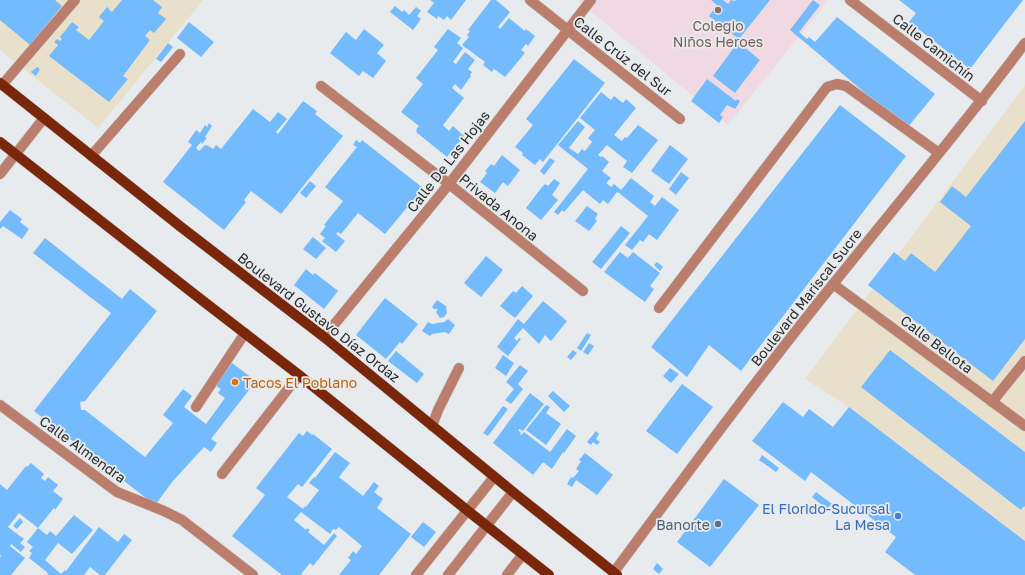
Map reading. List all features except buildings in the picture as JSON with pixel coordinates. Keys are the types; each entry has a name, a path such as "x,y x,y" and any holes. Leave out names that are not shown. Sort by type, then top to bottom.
{"main road":[{"name":"Boulevard Gustavo Díaz Ordaz","path":"1,84 181,227 324,337 494,477 616,574"},
{"path":"0,142 299,375 549,575"}],"street":[{"path":"1,84 75,0"},
{"name":"Calle Crúz del Sur","path":"530,0 567,31 680,119"},
{"name":"Calle De Las Hojas","path":"324,337 449,184 591,0"},
{"name":"Calle Camichín","path":"850,0 982,101"},
{"name":"Boulevard Mariscal Sucre","path":"616,574 705,449 833,284 982,101 1025,43"},
{"path":"91,156 180,54"},
{"path":"660,308 827,87 837,84 846,86 939,153"},
{"name":"Privada Anona","path":"321,86 449,184 583,291"},
{"path":"0,174 44,118"},
{"name":"Calle Bellota","path":"833,284 1025,426"},
{"path":"196,407 245,333"},
{"path":"992,402 1025,361"},
{"path":"432,426 438,410 459,368"},
{"path":"222,474 299,375"},
{"name":"Calle Almendra","path":"0,405 117,492 182,520 253,575"},
{"path":"416,575 494,477"},
{"path":"448,575 513,492"},
{"path":"507,575 523,554"}],"shaded area":[{"path":"0,0 203,0 98,128 0,50"},
{"name":"Colegio Niños Heroes","path":"577,0 828,0 728,125"},
{"path":"1025,85 1025,541 849,407 805,379"}],"place":[{"name":"Colegio Niños Heroes","path":"718,10"},
{"name":"Tacos El Poblano","path":"235,382"},
{"name":"El Florido-Sucursal La Mesa","path":"898,516"},
{"name":"Banorte","path":"718,524"}]}
